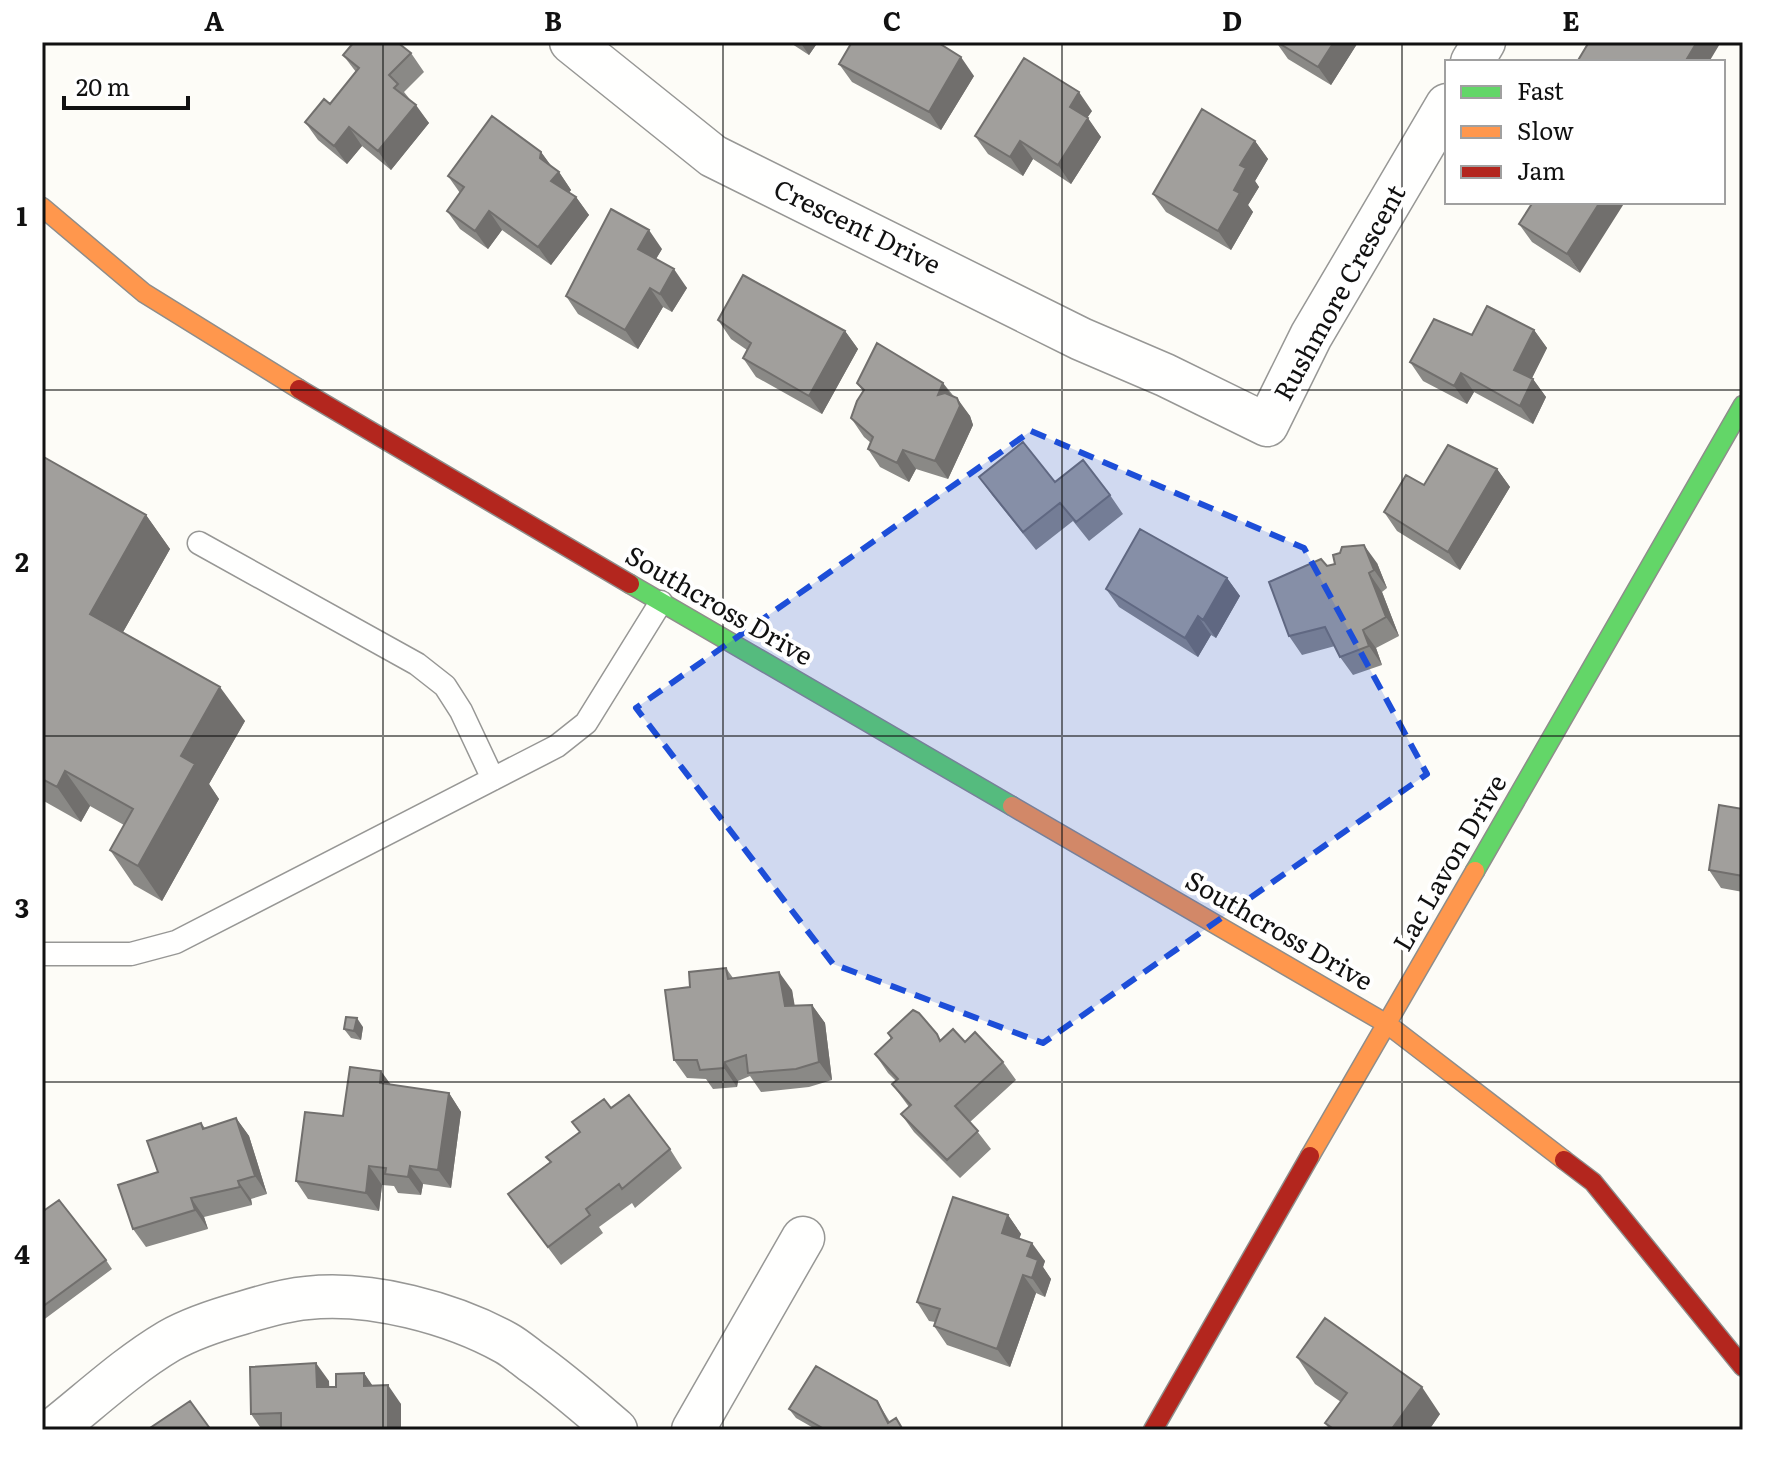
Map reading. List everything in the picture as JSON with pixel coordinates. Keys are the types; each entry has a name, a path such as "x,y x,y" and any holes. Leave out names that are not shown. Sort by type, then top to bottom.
{"street":[{"name":"Crescent Drive","path":"571,42 713,156 1081,339 1165,375"},
{"path":"1473,60 1484,42"},
{"name":"Rushmore Crescent","path":"1165,375 1267,425 1311,336 1445,108"},
{"name":"Southcross Drive","path":"42,207 144,293 316,400 1387,1024 1593,1182 1743,1367"},
{"name":"Lac Lavon Drive","path":"1153,1430 1743,405"},
{"path":"693,1430 803,1238"},
{"path":"53,1430 117,1376 168,1341 195,1328 280,1302 339,1297 368,1299 426,1311 508,1344 556,1379 616,1430"}],"lane":[{"path":"199,543 417,664 445,686 461,711 493,779"},
{"path":"42,954 131,954 176,942 557,746 586,723 661,602"}],"highlighted area":[{"path":"1031,431 1304,548 1427,774 1043,1043 833,964 636,708"}],"building":[{"path":"354,42 397,42 411,53 389,75 398,84 394,88 416,105 378,151 349,127 334,146 305,122 324,99 330,104 359,68 343,55"},
{"path":"852,42 937,42 961,57 929,112 839,64"},
{"path":"1277,42 1334,42 1318,67"},
{"path":"1589,42 1697,42 1686,60 1578,60"},
{"path":"1024,58 1079,92 1070,107 1088,118 1058,165 1020,141 1010,157 975,136"},
{"path":"1202,109 1255,141 1240,165 1246,168 1234,190 1240,193 1218,231 1153,194"},
{"path":"492,116 541,152 540,158 559,172 551,181 576,197 538,247 489,211 475,231 447,211 464,187 448,176"},
{"path":"1532,204 1599,204 1567,254 1519,224"},
{"path":"611,209 649,230 638,249 674,269 660,294 650,288 625,330 566,296"},
{"path":"743,275 845,331 809,396 743,358 751,343 718,320"},
{"path":"1487,306 1534,330 1514,370 1533,379 1520,406 1461,373 1454,386 1410,362 1434,319 1472,335"},
{"path":"877,343 943,383 938,395 945,393 957,398 960,406 935,461 903,450 897,463 868,449 873,437 851,418 864,390 857,383"},
{"path":"1023,442 1055,482 1083,460 1110,495 1076,522 1060,503 1023,532 979,477"},
{"path":"1448,445 1497,469 1448,552 1384,512 1406,475 1424,485"},
{"path":"42,456 146,515 90,614 220,687 181,756 195,764 138,866 110,850 133,809 65,771 57,787 42,779"},
{"path":"1140,529 1227,578 1203,620 1198,616 1185,638 1106,589"},
{"path":"1364,545 1374,570 1369,573 1386,617 1363,630 1369,646 1340,657 1325,627 1289,636 1269,582 1321,559 1327,566 1335,564 1333,555 1340,553 1342,547"},
{"path":"1719,805 1743,809 1743,876 1709,870"},
{"path":"726,968 728,979 779,972 785,1006 812,1005 819,1062 796,1069 748,1073 746,1055 725,1062 724,1068 700,1070 697,1060 674,1060 665,990 690,987 689,972"},
{"path":"913,1010 919,1013 940,1041 953,1029 965,1042 975,1032 1003,1062 955,1106 978,1131 947,1160 901,1114 911,1105 892,1084 898,1079 875,1054 892,1038 888,1033"},
{"path":"346,1017 357,1018 354,1031 344,1029"},
{"path":"350,1067 381,1071 380,1083 449,1093 438,1170 410,1166 408,1177 385,1174 386,1168 369,1166 366,1193 296,1181 305,1112 343,1116"},
{"path":"629,1095 670,1149 622,1189 619,1184 586,1209 590,1215 548,1247 508,1194 551,1162 546,1157 580,1132 572,1122 604,1099 611,1108"},
{"path":"236,1118 255,1176 238,1181 240,1187 191,1198 195,1210 133,1229 118,1185 158,1172 147,1141 201,1123 203,1129"},
{"path":"953,1197 1008,1215 1002,1233 1032,1243 1027,1256 1038,1260 1032,1278 1023,1275 997,1349 934,1326 940,1309 917,1302"},
{"path":"59,1200 106,1260 42,1307 42,1212"},
{"path":"1325,1318 1422,1387 1391,1430 1335,1430 1325,1423 1347,1393 1297,1357"},
{"path":"316,1363 317,1387 336,1387 336,1374 364,1373 364,1386 388,1385 388,1430 281,1430 281,1413 251,1414 250,1367"},
{"path":"816,1366 877,1401 888,1423 896,1418 903,1430 826,1430 789,1409"},
{"path":"190,1401 211,1430 147,1430"}],"traffic: fast":[{"path":"1475,871 1743,405"},
{"path":"630,584 1012,806"}],"traffic: slow":[{"path":"42,207 144,293 299,389"},
{"path":"1012,806 1387,1024 1564,1160"},
{"path":"1310,1156 1475,871"}],"traffic: jam":[{"path":"299,389 630,584"},
{"path":"1153,1430 1310,1156"},
{"path":"1564,1160 1593,1182 1743,1367"}]}
